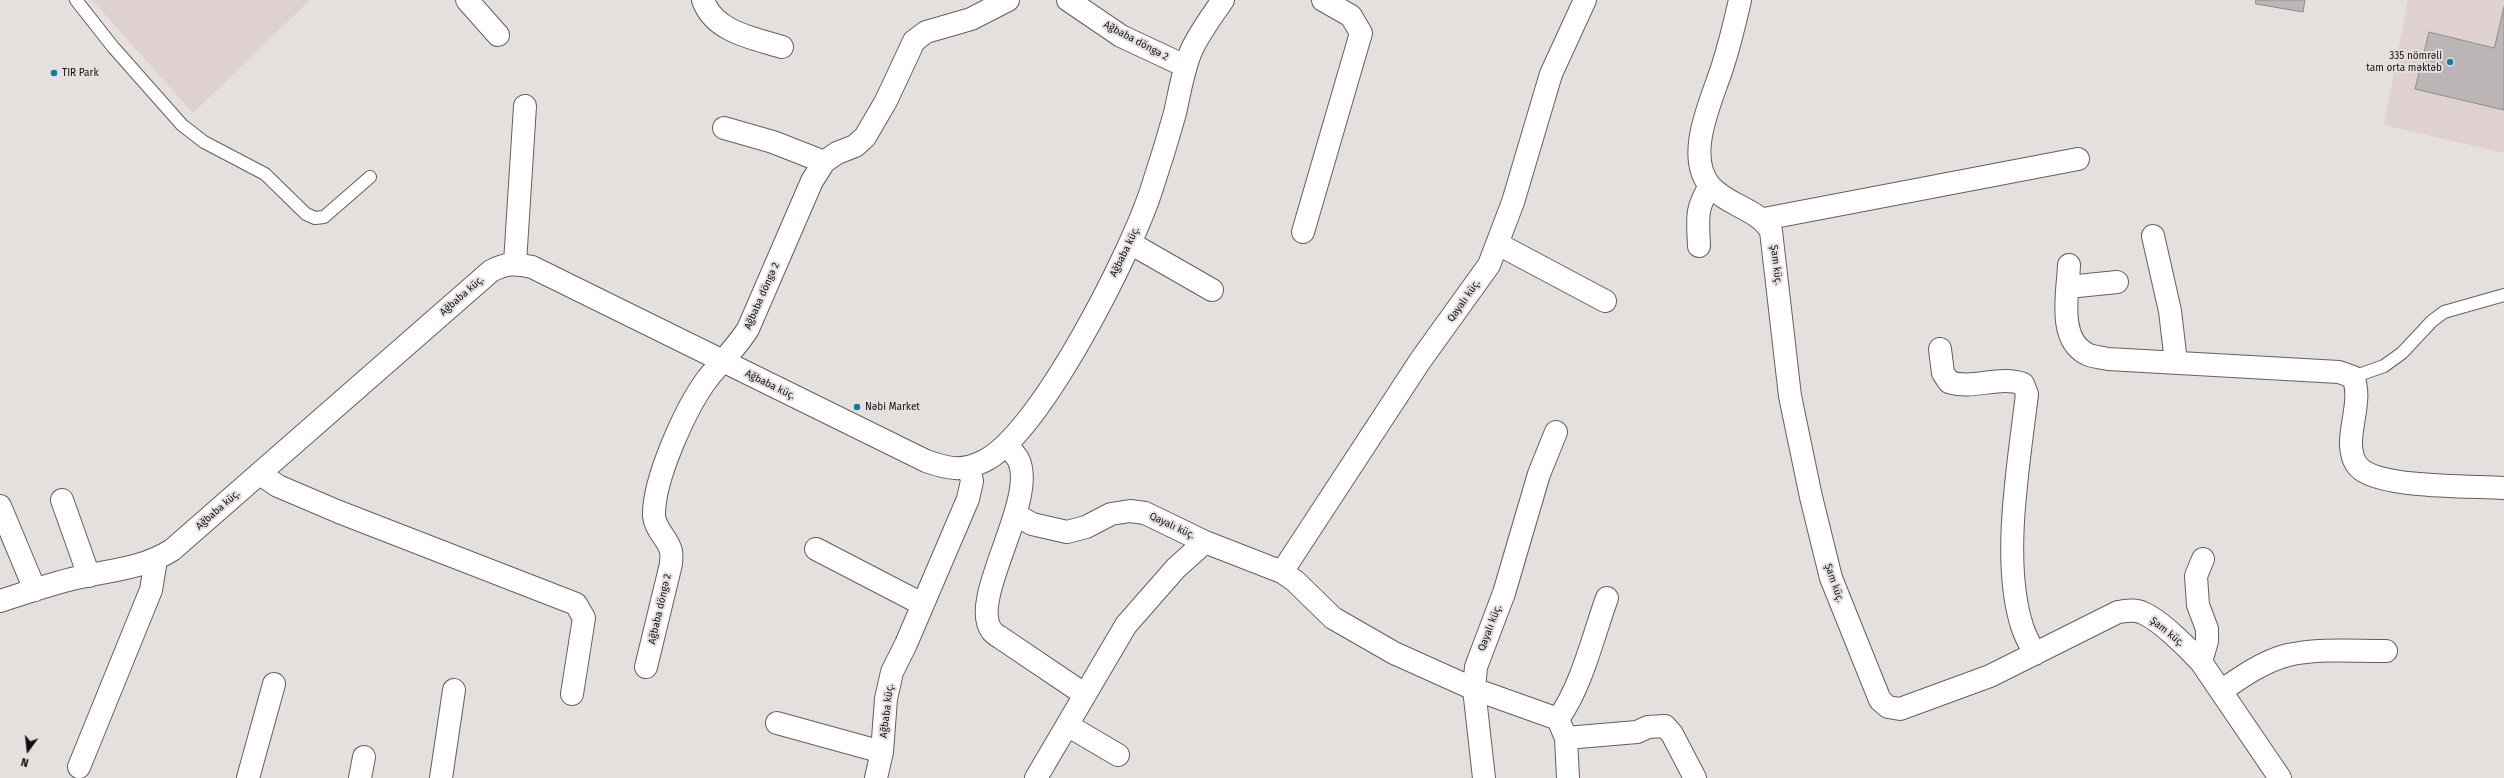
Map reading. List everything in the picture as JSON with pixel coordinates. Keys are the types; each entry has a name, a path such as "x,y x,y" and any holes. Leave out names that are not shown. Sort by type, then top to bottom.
{"street":[{"path":"467,0 498,35"},
{"path":"704,0 707,12 719,23 739,34 782,47"},
{"name":"Ağbaba döngə 2","path":"646,667 671,564 671,551 654,518 655,498 670,454 690,404 708,378 724,362 748,329 812,181 824,162 837,153 855,146 865,137 886,101 914,41 926,32 972,19 1008,0"},
{"name":"Ağbaba döngə 2","path":"1068,0 1121,36 1185,66"},
{"name":"Ağbaba küç.","path":"0,601 88,576 138,566 156,560 172,550 491,271 504,264 514,262 532,267 926,461 950,469 969,468 986,460 1006,445 1047,394 1062,371 1130,243 1152,189 1185,66 1192,48 1222,0"},
{"path":"1303,232 1361,34 1351,16 1323,0"},
{"name":"Qayalı küç.","path":"1282,572 1420,361 1473,290 1488,265 1498,244 1551,74 1585,0"},
{"path":"1740,0 1732,37 1706,111 1699,143 1700,165 1710,186 1721,195 1764,219 2078,159"},
{"path":"514,262 525,106"},
{"path":"724,128 773,142 824,162"},
{"path":"1699,246 1698,215 1700,203 1710,186"},
{"name":"Şam küç.","path":"1764,219 1771,231 1790,396 1810,497 1831,578 1880,700 1888,707 1900,709 1990,676 2118,612 2130,610 2143,613 2152,619 2185,645 2201,662 2280,778"},
{"path":"2153,236 2170,311 2176,362"},
{"path":"1130,243 1212,290"},
{"path":"1498,244 1605,301"},
{"path":"2069,265 2067,326 2075,345 2087,354 2108,358 2339,372 2353,377 2357,387 2351,445 2353,461 2362,470 2376,478 2413,483 2504,488"},
{"path":"2068,287 2118,282"},
{"path":"1940,348 1943,373 1949,382 1959,385 2014,380 2023,384 2027,394 2013,518 2014,593 2022,627 2035,654"},
{"name":"Qayalı küç.","path":"1484,778 1474,689 1476,667 1504,593 1537,481 1556,432"},
{"path":"1006,445 1018,459 1022,477 1015,514 988,597 988,620 991,630 1084,694"},
{"name":"Ağbaba küç.","path":"876,778 882,752 886,699 892,672 968,499 972,481 969,468"},
{"path":"260,474 278,486 339,512 576,604 584,618 572,694"},
{"path":"62,500 88,576"},
{"path":"0,506 35,590"},
{"name":"Qayalı küç.","path":"1015,514 1032,524 1067,532 1086,527 1112,514 1130,512 1145,513 1205,542 1282,572 1333,618 1365,638 1394,653 1562,728"},
{"path":"1036,778 1084,694 1126,625 1176,568 1205,542"},
{"path":"816,548 922,604"},
{"path":"2201,662 2207,641 2207,629 2198,605 2196,576 2204,559"},
{"path":"79,767 150,590 156,560"},
{"path":"1568,778 1562,728 1567,706 1607,598"},
{"path":"2221,691 2247,673 2286,655 2306,652 2386,651"},
{"path":"248,778 274,684"},
{"path":"441,778 454,690"},
{"path":"777,723 882,752"},
{"path":"1067,724 1118,755"},
{"path":"1562,728 1637,732 1648,727 1665,726 1672,734 1695,778"}],"lane":[{"path":"76,0 112,47 182,125 204,142 265,174 306,214 315,218 324,217 370,177"},
{"path":"2353,377 2384,366 2396,358 2432,321 2444,312 2504,295"}],"shaded area":[{"path":"92,0 310,0 193,113"},
{"name":"335 nömrəli tam orta məktəb","path":"2408,0 2504,0 2504,153 2384,125"}],"building":[{"path":"2256,0 2305,0 2303,12 2256,4"},
{"name":"335 nömrəli tam orta məktəb","path":"2504,7 2504,110 2415,89 2429,32 2494,48"}],"place":[{"name":"335 nömrəli tam orta məktəb","path":"2450,62"},
{"name":"TIR Park","path":"54,73"},
{"name":"Nəbi Market","path":"857,407"}]}
